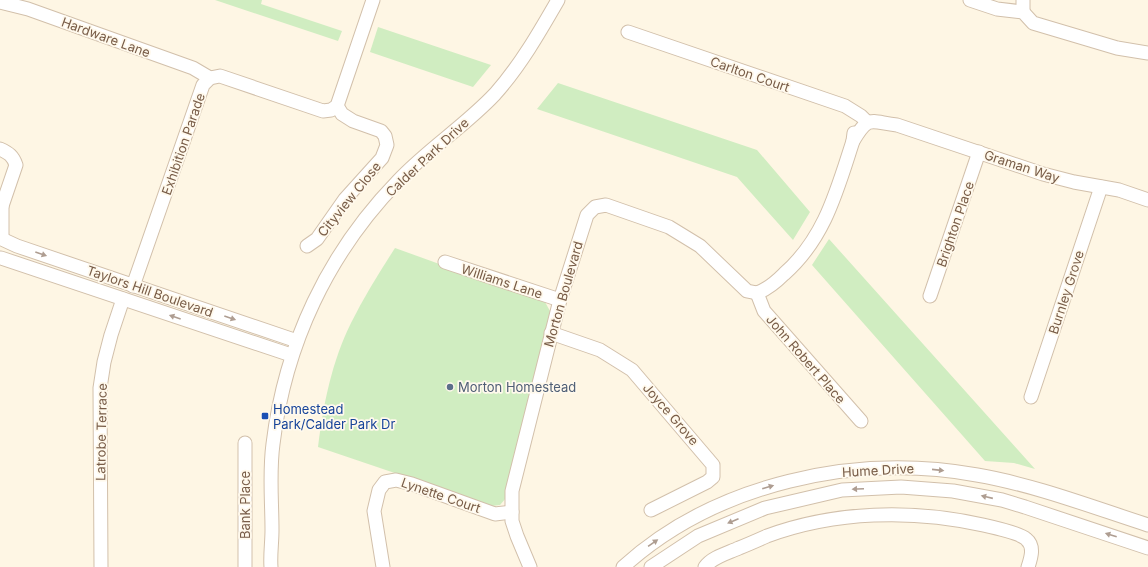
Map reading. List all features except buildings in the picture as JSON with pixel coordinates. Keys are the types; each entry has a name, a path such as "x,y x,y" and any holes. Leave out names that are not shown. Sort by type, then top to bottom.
{"street":[{"path":"337,106 373,0"},
{"name":"Calder Park Drive","path":"271,567 272,531 270,489 272,445 280,400 291,355 311,307 330,271 353,234 374,207 430,150 464,122 494,94 520,63 558,0"},
{"path":"970,0 997,9 1023,6 1033,22 1117,48 1148,51"},
{"name":"Hardware Lane","path":"0,2 28,9 193,68 210,78"},
{"name":"Carlton Court","path":"628,32 846,106 864,119"},
{"name":"Exhibition Parade","path":"132,286 203,85 210,78 220,76 323,111 331,110 337,106"},
{"name":"Cityview Close","path":"307,246 317,239 345,199 382,158 387,146 385,136 381,131 352,122 342,114 337,106"},
{"path":"757,293 766,289 792,267 811,245 818,234 835,194 853,141 862,126 864,119"},
{"name":"Graman Way","path":"864,119 897,125 1058,178 1119,190 1148,200"},
{"path":"0,150 8,152 14,158 16,165 1,208 2,237 6,249 0,258"},
{"name":"Brighton Place","path":"930,296 979,152"},
{"name":"Burnley Grove","path":"1031,397 1101,187"},
{"name":"Morton Boulevard","path":"530,567 512,521 512,491 551,333 587,215 595,207 606,205 669,227 700,246 747,291 757,293"},
{"name":"Taylors Hill Boulevard","path":"2,237 17,246 297,341"},
{"name":"Taylors Hill Boulevard","path":"0,258 291,355"},
{"name":"Williams Lane","path":"445,262 560,300"},
{"name":"John Robert Place","path":"757,293 764,311 861,421"},
{"name":"Latrobe Terrace","path":"100,567 100,388 104,362 123,299"},
{"name":"Joyce Grove","path":"551,333 600,350 632,370 714,465 713,477 707,482 650,510"},
{"name":"Bank Place","path":"245,443 245,567"},
{"name":"Hume Drive","path":"623,567 634,556 681,524 737,498 759,490 811,476 874,469 900,467 937,469 1001,480 1040,490 1148,525"},
{"name":"Lynette Court","path":"383,567 374,511 379,490 385,482 396,480 412,484 495,514 512,512"},
{"name":"Hume Drive","path":"651,567 698,536 765,508 842,490 901,487 954,491 1002,500 1148,548"},
{"path":"705,567 708,563 720,557 768,536 802,526 845,517 913,515 957,520 990,527 1026,538 1032,550 1028,567"},
{"name":"Calder Park Drive","path":"272,531 278,567"}],"green space":[{"path":"215,0 262,0 261,4 342,31 338,41"},
{"path":"378,27 491,65 473,87 370,52"},
{"path":"558,83 757,150 810,212 793,240 737,177 537,109"},
{"path":"829,239 1035,469 1014,463 985,461 812,265"},
{"path":"395,248 545,302 550,311 506,498 500,505 492,506 318,447 329,384 344,338 356,313"}],"place":[{"name":"Morton Homestead","path":"450,387"},
{"name":"Homestead Park/Calder Park Dr","path":"265,416"}]}
